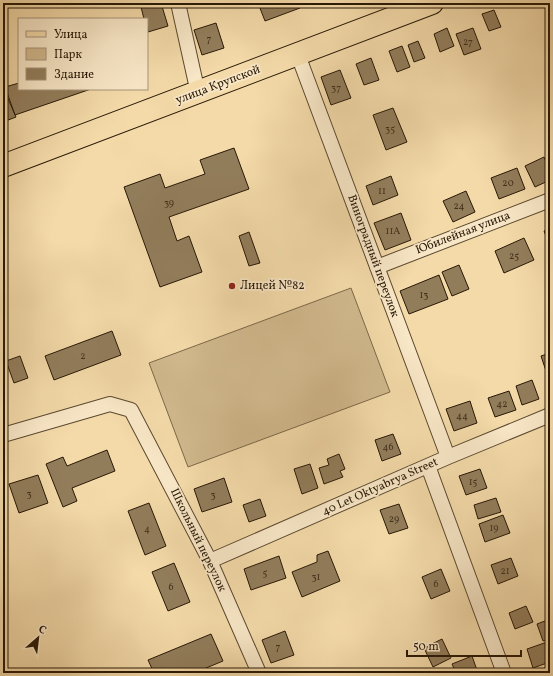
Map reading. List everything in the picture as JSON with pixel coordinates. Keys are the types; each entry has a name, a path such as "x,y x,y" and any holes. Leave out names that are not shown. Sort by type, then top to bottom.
{"main road":[{"name":"улица Крупской","path":"3,166 432,3"}],"street":[{"path":"178,3 198,93"},
{"name":"Виноградный переулок","path":"298,55 448,457"},
{"name":"Юбилейная улица","path":"377,267 550,200"},
{"name":"Школьный переулок","path":"4,433 110,404 131,410 210,561 259,673"},
{"name":"40 Let Oktyabrya Street","path":"210,561 448,457 550,415"},
{"path":"428,466 504,673"}],"green space":[{"path":"351,288 390,392 188,467 149,363"}],"building":[{"path":"140,3 161,3 168,26 148,32 148,18 144,18"},
{"path":"258,3 298,3 300,8 265,21"},
{"path":"543,3 550,3 550,18 549,18"},
{"path":"494,10 501,27 489,31 482,14"},
{"path":"216,23 224,48 202,55 194,30"},
{"path":"447,28 454,46 440,52 434,34"},
{"path":"473,28 481,49 464,55 456,34"},
{"path":"418,41 425,58 414,62 408,45"},
{"path":"402,46 410,67 397,72 389,51"},
{"path":"371,58 379,80 364,85 356,64"},
{"path":"340,70 351,98 331,105 321,77"},
{"path":"18,83 18,90 88,90 15,115 5,87"},
{"path":"3,87 16,117 3,122"},
{"path":"393,108 407,142 386,150 373,115"},
{"path":"234,148 249,189 169,217 177,241 189,236 202,272 160,287 124,187 160,174 165,188 205,174 200,160"},
{"path":"544,157 550,171 550,180 535,187 525,166"},
{"path":"517,168 525,189 499,199 491,178"},
{"path":"391,176 398,195 373,205 366,186"},
{"path":"466,191 475,212 453,222 443,201"},
{"path":"401,213 411,240 385,250 374,223"},
{"path":"550,229 550,246 544,231"},
{"path":"249,232 260,263 249,266 239,236"},
{"path":"524,238 534,260 504,273 495,251"},
{"path":"459,265 469,289 452,296 442,272"},
{"path":"439,275 448,299 409,314 400,291"},
{"path":"112,331 121,355 54,380 45,356"},
{"path":"550,353 550,383 541,356"},
{"path":"20,356 28,378 14,383 6,361"},
{"path":"532,380 539,399 522,405 516,386"},
{"path":"509,391 516,410 495,417 488,398"},
{"path":"470,401 477,423 454,431 446,409"},
{"path":"393,434 401,454 382,461 375,440"},
{"path":"107,450 115,471 72,488 77,501 63,507 46,464 63,457 67,466"},
{"path":"339,454 345,469 340,471 343,477 324,484 319,468 329,465 327,459"},
{"path":"310,464 318,488 302,494 294,469"},
{"path":"480,469 487,488 466,495 459,476"},
{"path":"38,475 48,503 19,513 9,484"},
{"path":"224,478 232,502 202,512 194,489"},
{"path":"3,498 6,508 3,509"},
{"path":"496,498 501,512 478,519 474,505"},
{"path":"260,499 266,516 249,522 243,505"},
{"path":"149,503 166,546 145,555 128,511"},
{"path":"399,504 408,528 389,534 380,510"},
{"path":"503,515 510,533 485,542 479,524"},
{"path":"328,551 340,581 302,597 292,572 317,562 317,555"},
{"path":"279,556 286,578 251,590 244,569"},
{"path":"511,558 518,576 498,584 491,565"},
{"path":"174,563 190,602 168,611 152,572"},
{"path":"441,569 450,591 431,599 422,577"},
{"path":"526,606 533,622 515,629 509,613"},
{"path":"550,619 550,639 543,641 537,624"},
{"path":"285,631 294,655 271,663 262,640"},
{"path":"211,634 223,661 194,673 154,673 148,660"},
{"path":"442,639 451,658 433,667 424,648"},
{"path":"550,641 550,662 533,668 527,649"},
{"path":"472,656 478,673 456,673 452,664"},
{"path":"550,665 550,673 544,673 547,672 545,667"},
{"path":"307,669 309,673 298,673"}],"place":[{"name":"Лицей №82","path":"232,286"}]}
